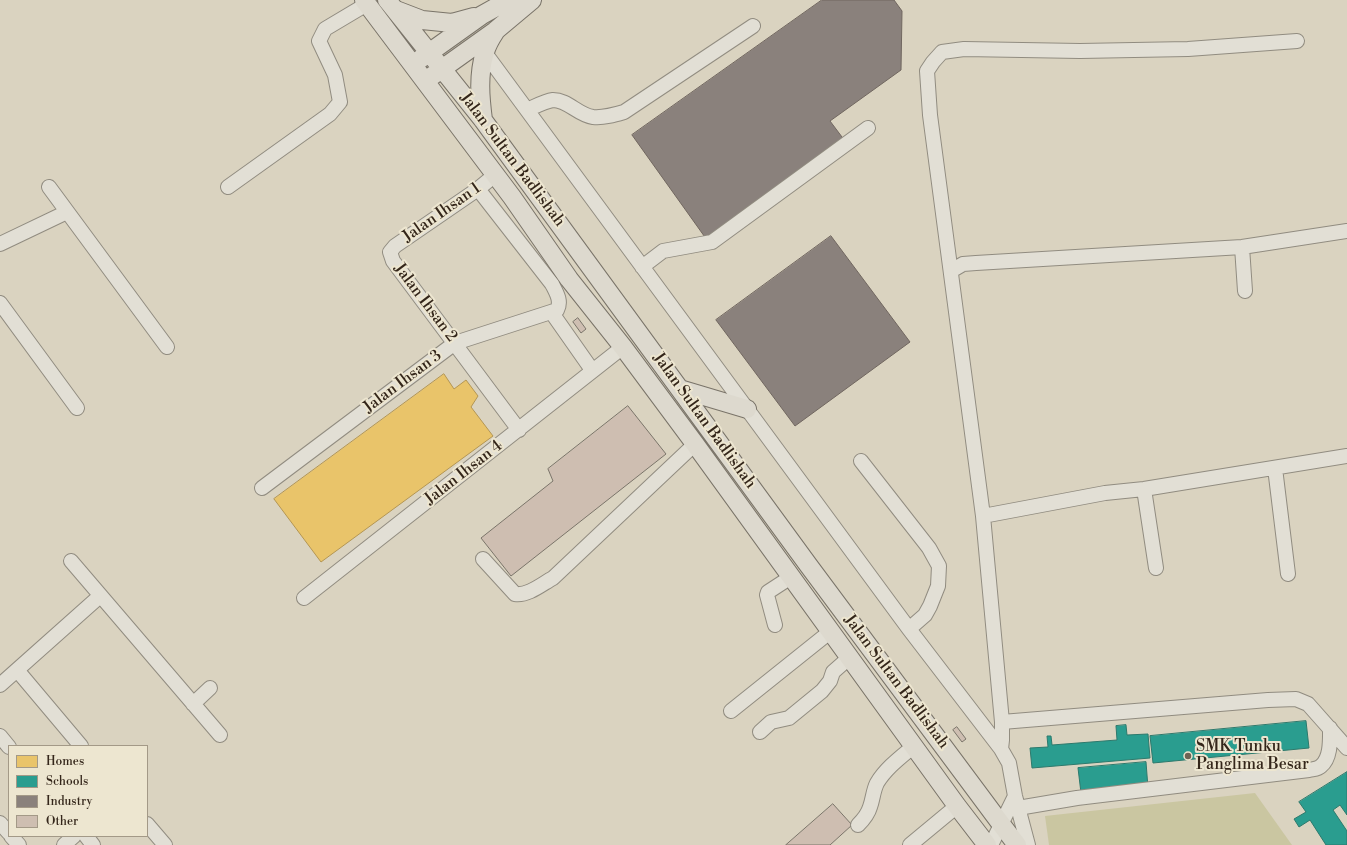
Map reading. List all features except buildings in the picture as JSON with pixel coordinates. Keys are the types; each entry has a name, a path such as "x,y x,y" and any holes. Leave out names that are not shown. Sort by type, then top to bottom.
{"main road":[{"path":"412,64 430,53 482,15 509,0"},
{"path":"424,81 495,32 532,0"},
{"name":"Jalan Sultan Badlishah","path":"365,2 535,229 569,279 623,347 695,444 832,631 957,806 987,845"},
{"path":"391,5 422,20 452,23 482,15"},
{"name":"Jalan Sultan Badlishah","path":"391,5 483,120 814,572 1017,845"},
{"path":"483,120 480,90 481,71 485,53 495,32"},
{"path":"680,389 747,410"}],"street":[{"path":"228,187 330,114 340,102 335,75 319,41 325,29 365,2"},
{"path":"527,110 552,100 562,102 579,112 592,117 605,117 624,112 753,26"},
{"path":"1000,749 1002,740 1002,722 983,516 930,115 927,72 942,52 964,48 1080,51 1188,49 1297,41"},
{"path":"485,53 909,629 1000,749 1009,763 1016,802 1028,845"},
{"path":"642,267 663,251 712,242 868,128"},
{"name":"Jalan Ihsan 1","path":"390,252 395,246 478,189 495,175"},
{"path":"49,187 166,347"},
{"path":"478,189 552,284 558,297 556,309 592,370"},
{"path":"0,244 68,212"},
{"path":"951,271 964,264 976,263 1242,248 1347,231"},
{"path":"1242,248 1246,291"},
{"name":"Jalan Ihsan 2","path":"390,252 393,261 519,430"},
{"path":"0,303 77,408"},
{"name":"Jalan Ihsan 3","path":"262,488 455,343 556,309"},
{"name":"Jalan Ihsan 4","path":"304,598 623,347"},
{"path":"483,558 515,594 520,595 532,590 553,578 695,444"},
{"path":"983,516 1105,493 1144,489 1275,468 1307,461 1347,456"},
{"path":"861,461 929,548 940,566 938,586 926,615 909,629"},
{"path":"1275,468 1288,574"},
{"path":"1144,489 1156,568"},
{"path":"71,561 220,735"},
{"path":"775,625 766,595 768,592 791,577"},
{"path":"0,685 100,596"},
{"path":"731,711 832,631"},
{"path":"760,732 771,722 789,718 822,691 830,681 833,672 850,657"},
{"path":"17,670 80,745"},
{"path":"193,704 210,688"},
{"path":"1002,722 1296,699 1308,704 1347,748"},
{"path":"1016,802 1077,798 1309,770 1320,767 1326,762 1330,728"},
{"path":"0,736 8,746"},
{"path":"858,825 866,817 877,782 892,765 914,746"},
{"path":"991,845 1000,824 1016,802"},
{"path":"910,845 957,806"},
{"path":"0,823 8,833"},
{"path":"148,825 165,845"},
{"path":"12,837 19,845"},
{"path":"64,845 73,837"},
{"path":"87,837 93,845"}],"shaded area":[{"path":"1255,793 1292,845 1049,845 1045,816"}],"place":[{"name":"SMK Tunku Panglima Besar","path":"1188,756"}]}
